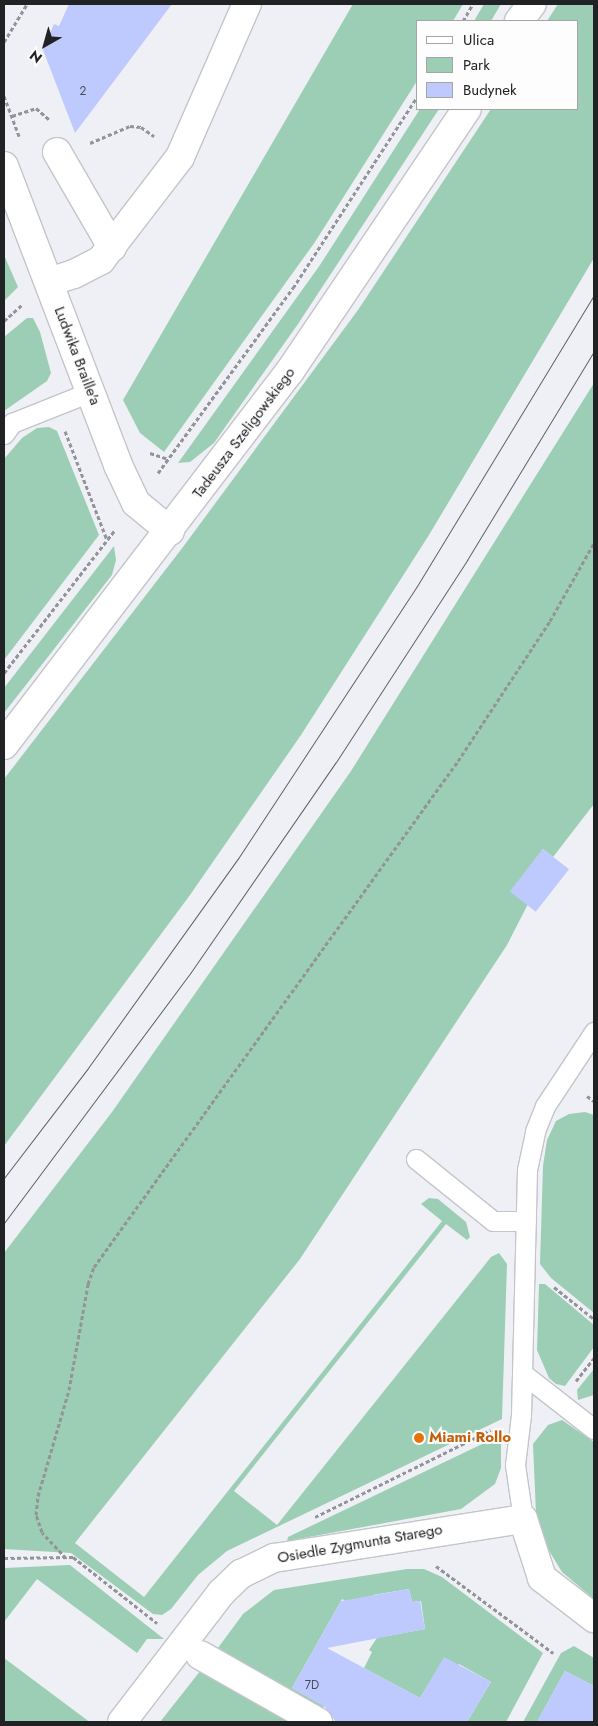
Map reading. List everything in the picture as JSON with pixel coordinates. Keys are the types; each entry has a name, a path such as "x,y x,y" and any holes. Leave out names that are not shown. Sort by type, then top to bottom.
{"street":[{"path":"49,282 74,274 101,260 180,157 247,4"},
{"name":"Tadeusza Szeligowskiego","path":"4,745 170,531 290,371 466,110"},
{"path":"57,152 112,247"},
{"name":"Ludwika Braille'a","path":"4,166 90,392 136,504 170,531"},
{"path":"522,1519 542,1578 594,1618"},
{"name":"Osiedle Zygmunta Starego","path":"122,1722 191,1649 221,1593 241,1574 274,1558 522,1519"},
{"path":"191,1649 318,1722"}],"lane":[{"path":"4,434 12,423 90,392"},
{"path":"522,1519 515,1466 521,1415 522,1262 526,1221 527,1170 535,1131 562,1078 594,1032"},
{"path":"416,1159 493,1220 526,1221"},
{"path":"522,1373 594,1429"}],"path":[{"path":"4,42 27,4"},
{"path":"463,20 473,4"},
{"path":"4,673 136,504 292,288 416,99"},
{"path":"12,116 36,108 56,124"},
{"path":"84,146 130,126 141,127 180,157"},
{"path":"66,1558 42,1532 36,1515 38,1496 69,1390 88,1284 94,1267 458,761 550,621 594,543"},
{"path":"522,1262 594,1319"},
{"path":"305,1522 521,1415"},
{"path":"4,1558 73,1557 191,1649"},
{"path":"428,1562 447,1572 553,1653"}],"green space":[{"path":"353,4 463,4 454,20 416,20 416,83 315,242 164,452 140,433 123,400"},
{"path":"484,4 501,4 492,20 475,20"},
{"path":"558,4 594,4 594,258 429,535 301,735 190,895 4,1146 4,779 183,547 358,310 490,110 578,110 578,20 548,20"},
{"path":"419,110 438,110 298,324 214,443 190,462 178,463 320,265"},
{"path":"4,255 18,287 4,301"},
{"path":"27,318 33,318 40,332 51,373 47,381 4,411 4,337"},
{"path":"594,383 594,804 553,857 543,849 511,891 528,904 507,945 300,1259 75,1543 144,1597 442,1221 421,1204 429,1198 438,1199 466,1222 470,1237 467,1240 446,1224 234,1491 277,1525 491,1257 499,1253 507,1264 502,1419 227,1551 198,1575 171,1609 162,1615 153,1614 71,1553 4,1549 4,1253 112,1112 351,771"},
{"path":"49,427 57,431 99,535 4,660 4,459 22,438 37,428"},
{"path":"114,546 116,560 112,575 4,713 4,688"},
{"path":"585,1112 594,1115 594,1313 551,1278 540,1264 543,1166 547,1140 556,1121 569,1114"},
{"path":"539,1284 545,1284 594,1325 594,1347 565,1386 556,1384 549,1378 537,1350"},
{"path":"594,1369 594,1395 578,1400 577,1390"},
{"path":"562,1420 594,1442 594,1599 562,1572 545,1544 536,1514 533,1444 548,1425"},
{"path":"501,1435 501,1468 495,1484 461,1509 287,1541 288,1537"},
{"path":"70,1565 164,1639 147,1639 137,1653 37,1579 4,1622 4,1568"},
{"path":"407,1569 424,1569 442,1577 543,1653 506,1722 467,1722 491,1682 459,1664 443,1691 429,1683 420,1698 364,1668 372,1652 369,1650 380,1633 382,1637 425,1629 421,1601 412,1602 409,1589 373,1595 370,1615 342,1599 292,1688 324,1706 321,1713 212,1656 243,1614 274,1590"},
{"path":"574,1646 594,1658 594,1686 565,1671 537,1722 523,1722 561,1653"},
{"path":"4,1658 87,1720 89,1722 4,1722"},
{"path":"201,1670 295,1722 160,1722"}],"building":[{"path":"69,4 172,4 75,133 43,50 54,24 59,26"},
{"path":"543,849 569,869 536,912 510,892"},
{"path":"409,1589 412,1602 420,1601 425,1629 327,1648 420,1698 444,1657 491,1682 467,1722 336,1722 324,1706 292,1688 341,1601"},
{"path":"565,1671 594,1686 594,1722 537,1722"}],"tram line":[{"path":"4,1178 88,1068 239,857 417,586 594,295"},
{"path":"4,1223 191,972 336,762 467,560 594,351"}],"place":[{"name":"Miami Rollo","path":"419,1438"}]}
